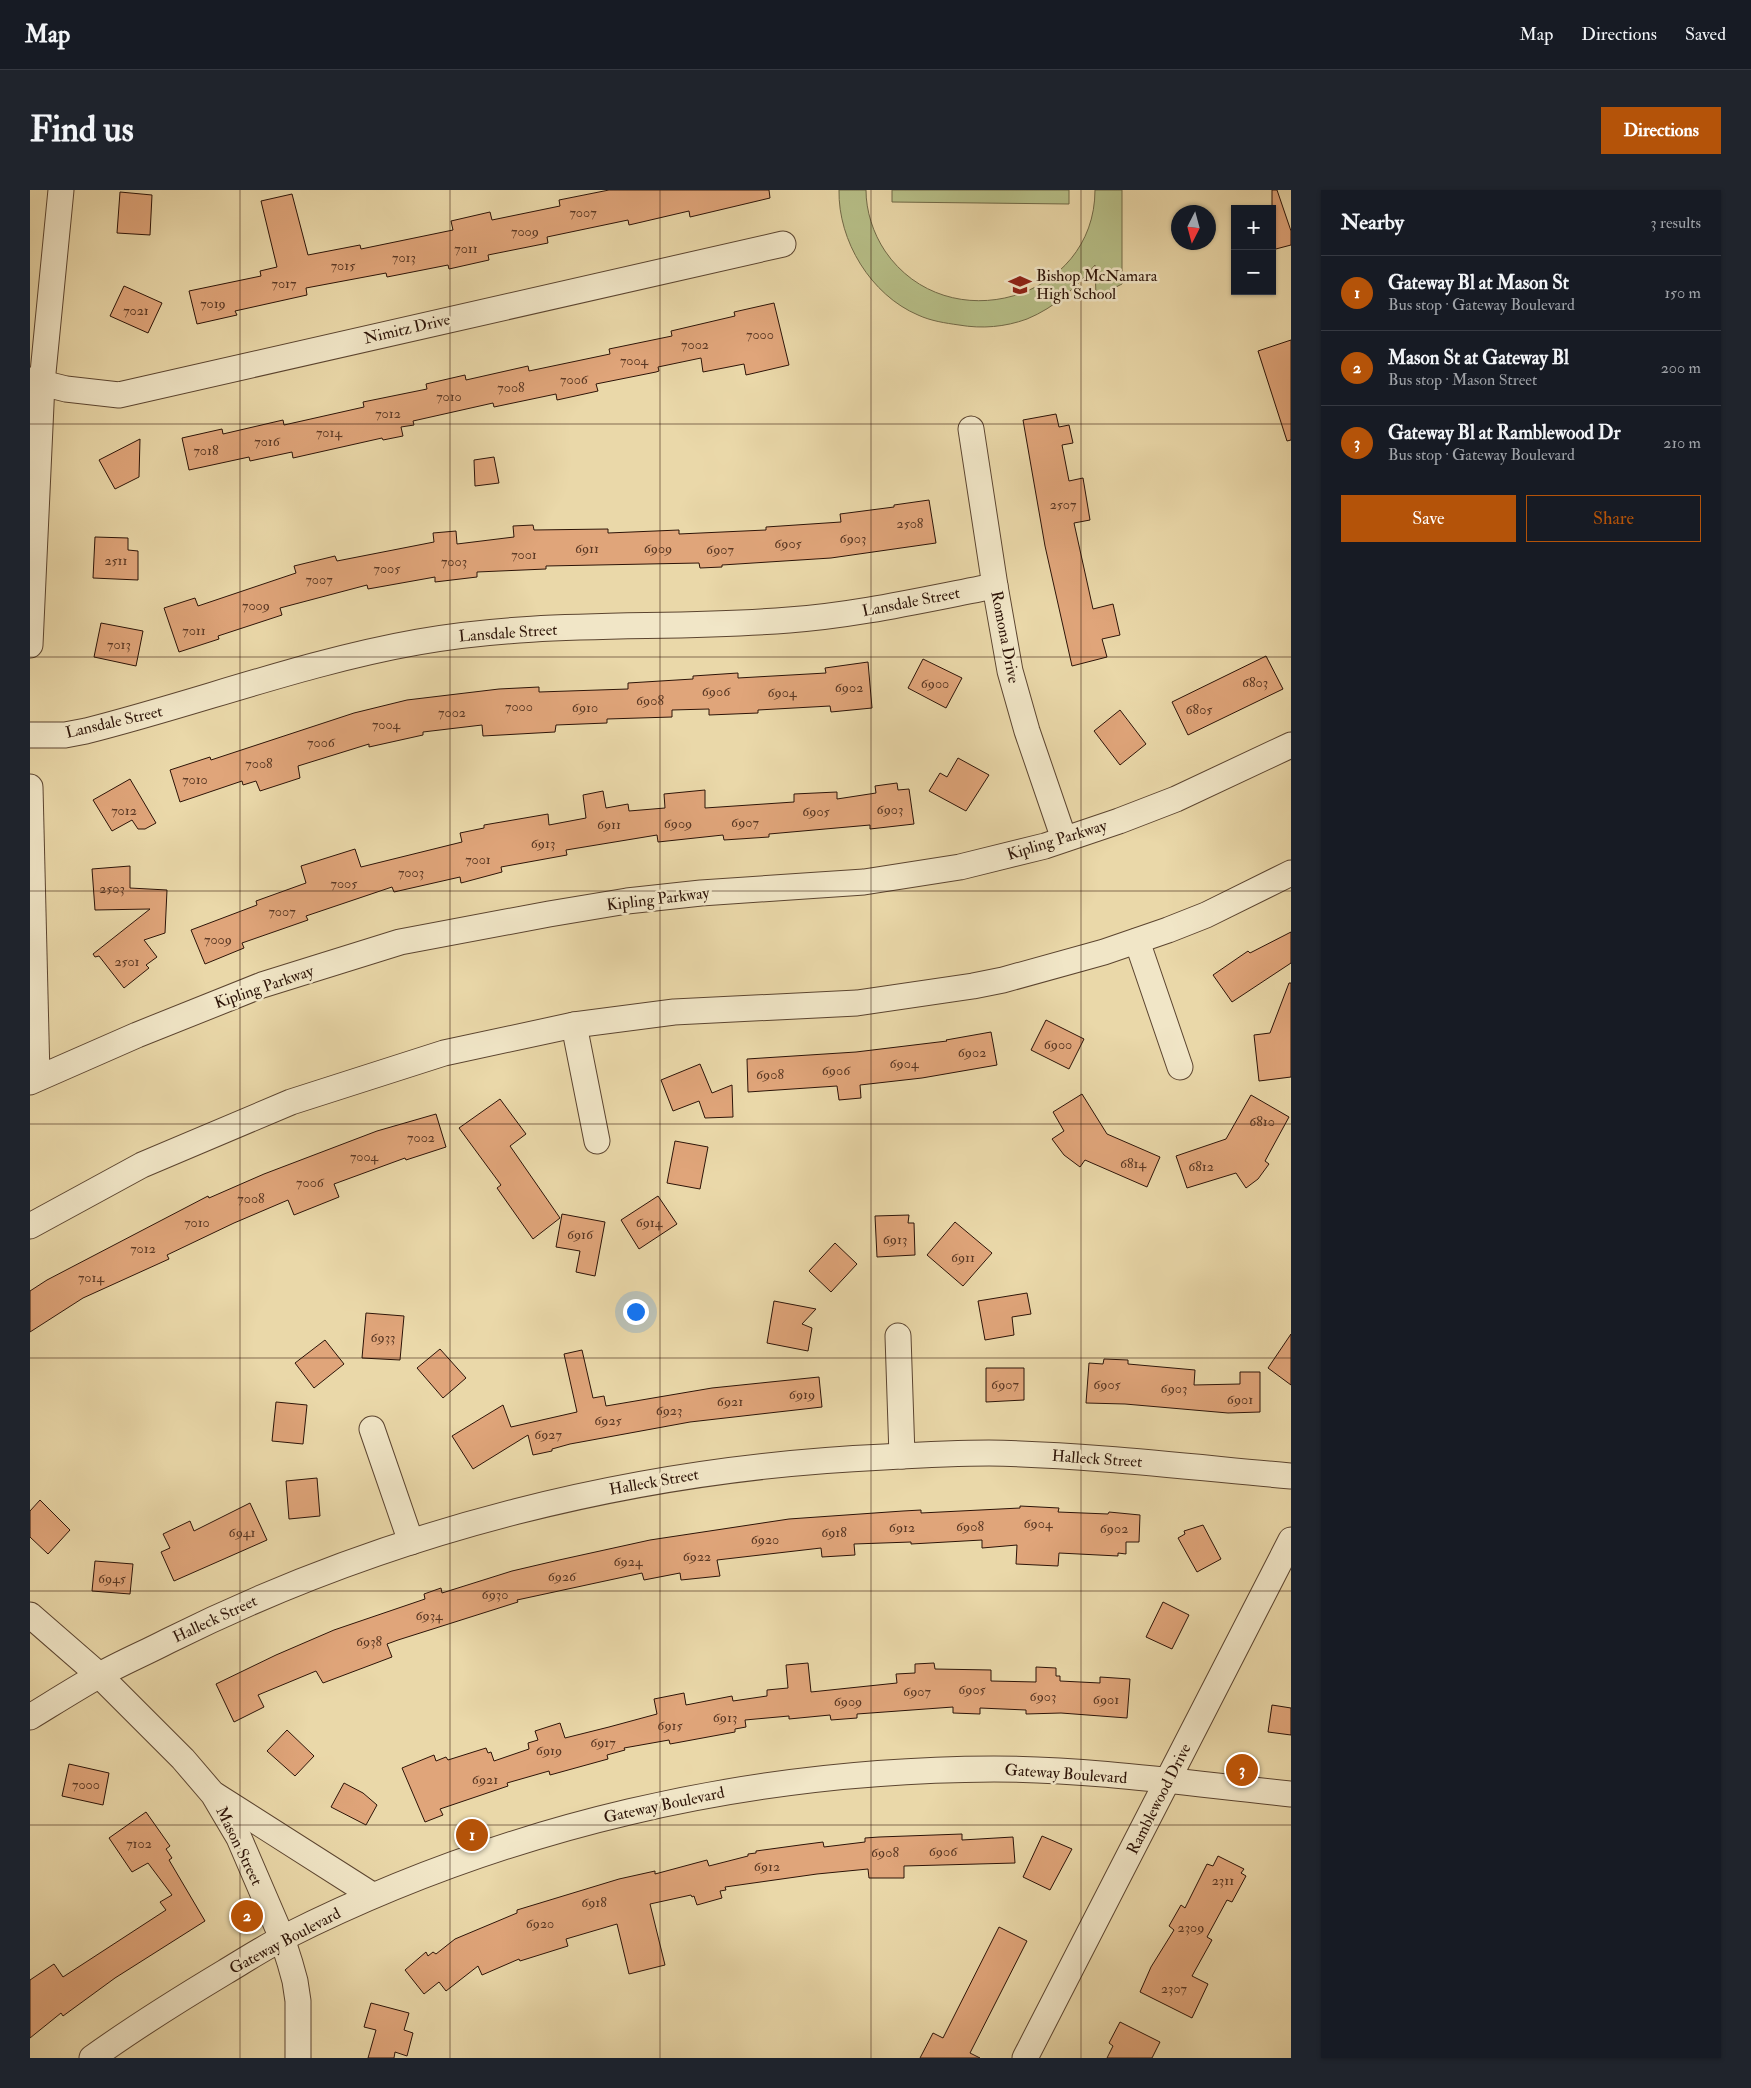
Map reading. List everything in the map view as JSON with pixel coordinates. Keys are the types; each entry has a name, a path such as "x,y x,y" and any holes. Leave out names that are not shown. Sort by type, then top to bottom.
{"street":[{"path":"30,646 36,381 61,190"},
{"name":"Nimitz Drive","path":"36,381 66,389 95,393 127,393 783,244"},
{"name":"Romona Drive","path":"971,429 1010,671 1030,739 1064,839"},
{"name":"Lansdale Street","path":"30,735 65,735 86,731 332,661 418,642 491,632 787,620 848,614 995,586"},
{"name":"Kipling Parkway","path":"34,1080 137,1035 262,985 400,942 627,901 701,893 864,882 960,867 1045,846 1120,821 1176,799 1291,745"},
{"path":"30,788 34,1080"},
{"path":"30,1226 142,1165 291,1102 444,1053 574,1025 674,1012 857,1003 973,986 1067,962 1137,941 1206,915 1291,873"},
{"path":"1137,941 1180,1067"},
{"path":"574,1025 597,1141"},
{"path":"898,1336 902,1456"},
{"path":"372,1429 410,1542"},
{"name":"Halleck Street","path":"30,1717 99,1675 196,1627 264,1596 338,1567 410,1542 586,1495 661,1480 730,1469 817,1460 987,1453 1084,1457 1291,1476"},
{"name":"Ramblewood Drive","path":"1025,2058 1291,1540"},
{"name":"Mason Street","path":"30,1615 99,1675 183,1759 213,1794 239,1838 282,1938 295,1981 298,2001 298,2058"},
{"name":"Gateway Boulevard","path":"92,2058 176,2001 282,1938 372,1895 472,1858 554,1831 684,1799 768,1785 872,1774 997,1769 1058,1771 1291,1794"},
{"path":"213,1794 372,1895"}],"green space":[{"path":"839,190 866,190 869,214 877,237 885,251 912,279 944,295 979,301 1013,296 1045,282 1071,259 1089,228 1095,190 1122,190 1122,284 1096,297 1095,265 1056,303 1019,322 976,327 928,319 901,306 886,294 860,264 844,228"},
{"path":"892,190 1069,190 1069,204 892,202"}],"building":[{"path":"609,190 769,190 770,198 690,217 689,211 629,225 628,220 547,237 548,243 488,255 489,260 449,269 448,265 387,277 386,273 306,288 307,295 235,311 237,315 197,324 189,291 261,276 260,271 277,267 261,201 292,194 308,255 360,245 361,249 453,230 451,221 490,212 492,220 560,206 559,200"},
{"path":"1272,190 1277,190 1291,231 1291,245 1276,249 1276,205 1272,205"},
{"path":"120,192 152,195 150,235 117,233"},
{"path":"124,286 162,303 148,333 110,316"},
{"path":"774,303 789,365 746,375 744,364 703,372 701,358 658,367 659,371 656,372 596,384 598,391 557,400 556,394 494,407 493,403 413,421 414,425 401,427 403,436 383,440 382,438 293,458 292,452 250,461 249,457 189,470 182,438 222,429 223,434 283,420 284,425 364,407 363,402 427,389 426,384 465,375 466,380 528,366 529,371 610,354 609,349 672,336 671,331 735,316 734,312"},
{"path":"1291,340 1291,440 1287,441 1258,351"},
{"path":"1056,414 1059,427 1069,425 1073,443 1062,445 1069,481 1083,478 1090,520 1074,523 1093,609 1113,604 1120,635 1102,639 1107,657 1072,666 1045,546 1023,420"},
{"path":"140,439 139,477 115,489 99,460"},
{"path":"494,457 499,483 475,486 474,460"},
{"path":"929,500 936,543 831,558 722,565 722,567 700,568 699,563 546,566 546,569 477,572 477,577 435,582 435,577 368,589 367,585 280,608 282,615 218,636 219,639 179,652 164,608 195,598 198,606 296,573 294,566 335,556 337,561 434,542 433,533 456,531 457,544 514,537 513,526 533,525 534,530 608,529 608,533 679,530 679,534 766,530 766,527 841,522 840,514"},
{"path":"95,537 128,538 128,550 138,551 138,580 93,578"},
{"path":"101,623 143,631 136,666 94,657"},
{"path":"1266,656 1283,689 1188,735 1172,702"},
{"path":"923,659 962,678 946,708 908,688"},
{"path":"868,662 872,708 831,712 830,706 758,710 758,713 709,715 709,709 672,710 672,717 607,719 607,723 556,725 555,732 483,736 482,725 423,732 423,735 369,747 369,744 298,766 300,778 260,791 256,781 243,785 242,781 180,802 170,770 210,757 211,760 354,713 407,700 499,689 539,687 539,692 628,689 628,683 693,679 693,676 738,673 738,678 826,673 825,668"},
{"path":"1120,710 1146,744 1120,765 1094,731"},
{"path":"958,758 989,775 966,811 929,791 940,773 947,777"},
{"path":"130,779 156,823 145,829 138,829 132,820 112,831 93,800"},
{"path":"897,783 898,790 909,789 914,824 870,829 870,825 769,834 769,837 724,840 723,835 658,842 657,835 566,850 567,855 501,867 502,872 461,883 460,877 394,892 392,887 306,916 308,920 242,943 244,948 205,964 191,930 257,905 256,901 306,883 301,866 355,849 361,867 462,842 460,833 484,828 484,825 548,814 549,825 586,818 583,795 603,791 606,808 628,804 629,811 665,808 664,794 705,790 705,808 794,802 794,794 837,792 837,799 876,793 875,786"},
{"path":"130,866 130,888 167,890 165,933 144,940 157,957 146,965 149,968 124,988 99,956 95,957 93,954 150,909 95,910 92,869"},
{"path":"1291,932 1291,963 1232,1002 1213,975 1248,951 1250,953"},
{"path":"1289,983 1291,983 1291,1077 1259,1081 1254,1035 1270,1033"},
{"path":"1046,1020 1084,1039 1069,1069 1031,1050"},
{"path":"991,1032 997,1065 922,1078 860,1085 861,1098 839,1100 837,1086 748,1092 747,1059 856,1052 947,1041"},
{"path":"700,1064 712,1093 732,1085 733,1117 705,1118 699,1101 673,1111 661,1080"},
{"path":"1082,1094 1107,1134 1160,1157 1147,1187 1085,1160 1080,1167 1064,1155 1052,1139 1064,1131 1053,1112"},
{"path":"1251,1095 1289,1117 1265,1161 1269,1164 1258,1179 1246,1188 1236,1173 1187,1188 1176,1156 1226,1139"},
{"path":"500,1099 526,1134 510,1146 560,1218 533,1239 497,1188 501,1185 459,1128"},
{"path":"436,1114 446,1147 406,1160 405,1158 334,1184 339,1197 294,1215 288,1200 234,1223 167,1255 169,1259 83,1298 30,1332 30,1291 47,1280 208,1196 209,1198 264,1174 377,1131"},
{"path":"675,1141 708,1147 700,1189 667,1183"},
{"path":"658,1196 677,1224 639,1249 621,1220"},
{"path":"562,1214 605,1222 595,1276 576,1272 580,1251 556,1247"},
{"path":"909,1215 908,1223 914,1223 915,1255 877,1257 875,1216"},
{"path":"955,1222 992,1253 963,1286 927,1255"},
{"path":"835,1243 857,1264 831,1292 809,1271"},
{"path":"1027,1293 1031,1314 1012,1317 1014,1335 985,1340 978,1301"},
{"path":"774,1301 816,1309 802,1324 812,1328 808,1351 767,1343"},
{"path":"366,1313 404,1316 400,1360 362,1358"},
{"path":"1291,1334 1291,1385 1268,1368"},
{"path":"325,1340 344,1364 314,1388 295,1363"},
{"path":"440,1349 466,1378 443,1398 417,1368"},
{"path":"582,1350 593,1398 604,1396 606,1406 712,1388 819,1377 822,1407 690,1422 570,1444 552,1449 552,1451 533,1455 528,1435 473,1469 452,1436 503,1405 511,1427 577,1412 564,1354"},
{"path":"1104,1359 1128,1360 1128,1364 1195,1370 1194,1385 1240,1384 1240,1372 1260,1372 1260,1412 1228,1413 1125,1404 1086,1403 1089,1363 1103,1364"},
{"path":"986,1368 1024,1368 1024,1400 986,1402"},
{"path":"276,1402 307,1405 303,1444 272,1441"},
{"path":"317,1478 320,1516 289,1519 286,1481"},
{"path":"40,1500 70,1530 48,1554 30,1537 30,1511"},
{"path":"250,1503 267,1540 174,1581 161,1552 170,1548 163,1534 190,1521 194,1531"},
{"path":"1020,1506 1059,1508 1058,1512 1108,1514 1109,1512 1140,1515 1139,1542 1126,1542 1126,1554 1118,1553 1118,1556 1059,1553 1058,1566 1016,1564 1017,1545 982,1548 982,1540 911,1544 911,1542 854,1544 855,1555 822,1557 821,1548 717,1560 720,1576 681,1580 680,1573 644,1580 642,1573 517,1600 518,1602 387,1644 392,1657 323,1683 316,1671 258,1695 264,1707 234,1722 216,1684 334,1630 425,1599 424,1594 441,1588 442,1593 512,1571 559,1560 650,1540 789,1519 921,1510 921,1513 1020,1508"},
{"path":"1203,1525 1221,1559 1197,1572 1178,1538 1185,1534 1184,1531"},
{"path":"95,1561 133,1564 130,1594 92,1591"},
{"path":"1163,1602 1189,1615 1172,1649 1146,1637"},
{"path":"808,1663 811,1692 897,1683 896,1674 915,1673 915,1664 934,1663 935,1669 991,1670 991,1681 1036,1682 1036,1667 1056,1668 1056,1676 1060,1676 1060,1681 1100,1683 1100,1677 1130,1679 1127,1718 1061,1713 1026,1714 1026,1710 980,1708 980,1714 953,1713 953,1707 857,1714 857,1718 831,1720 830,1715 789,1719 789,1716 745,1720 746,1727 735,1729 735,1732 670,1744 669,1740 624,1748 625,1750 607,1755 608,1759 550,1775 549,1771 507,1783 508,1786 440,1809 443,1815 425,1822 402,1768 434,1755 436,1761 446,1757 448,1760 486,1748 488,1753 491,1752 494,1761 529,1749 528,1743 538,1740 535,1731 560,1723 565,1738 609,1727 657,1714 654,1699 684,1693 686,1705 732,1696 733,1701 767,1696 767,1690 788,1688 786,1665"},
{"path":"1272,1705 1291,1708 1291,1735 1268,1732"},
{"path":"287,1730 314,1756 295,1776 267,1751"},
{"path":"69,1764 109,1773 103,1805 62,1796"},
{"path":"344,1783 363,1793 377,1805 366,1825 331,1807"},
{"path":"146,1812 170,1846 166,1849 172,1858 169,1860 205,1921 115,1978 63,2016 61,2013 30,2038 30,1980 54,1964 63,1977 166,1910 160,1902 172,1895 148,1863 132,1872 109,1838"},
{"path":"962,1834 962,1840 1013,1837 1015,1863 904,1866 904,1878 869,1878 868,1869 817,1874 725,1887 726,1890 720,1891 722,1898 697,1905 694,1896 692,1897 691,1895 650,1904 665,1965 629,1974 617,1924 566,1939 568,1946 520,1961 519,1959 482,1975 478,1966 446,1991 439,1982 424,1994 405,1970 426,1952 428,1956 433,1952 436,1954 455,1939 517,1913 517,1910 619,1879 655,1871 655,1874 707,1860 709,1866 748,1856 748,1854 756,1853 756,1851 800,1845 823,1842 824,1847 865,1842 865,1838"},
{"path":"1042,1836 1072,1849 1050,1890 1023,1877"},
{"path":"1218,1856 1244,1869 1241,1873 1246,1876 1232,1902 1227,1900 1207,1937 1212,1940 1192,1976 1208,1984 1192,2018 1140,1992 1151,1967 1174,1930 1169,1926 1181,1905 1185,1908 1207,1864 1213,1866"},
{"path":"999,1927 1027,1941 970,2053 980,2058 920,2058 933,2033 943,2038"},
{"path":"371,2003 409,2013 404,2030 413,2033 407,2056 395,2052 394,2058 368,2058 376,2030 364,2027"},
{"path":"1120,2022 1160,2042 1152,2058 1107,2058 1113,2046 1109,2043"}],"place":[{"name":"Bishop McNamara High School","path":"1020,285"},
{"name":"Gateway Bl at Ramblewood Dr","path":"1242,1770"},
{"name":"Gateway Bl at Mason St","path":"472,1835"},
{"name":"Mason St at Gateway Bl","path":"247,1916"}]}
